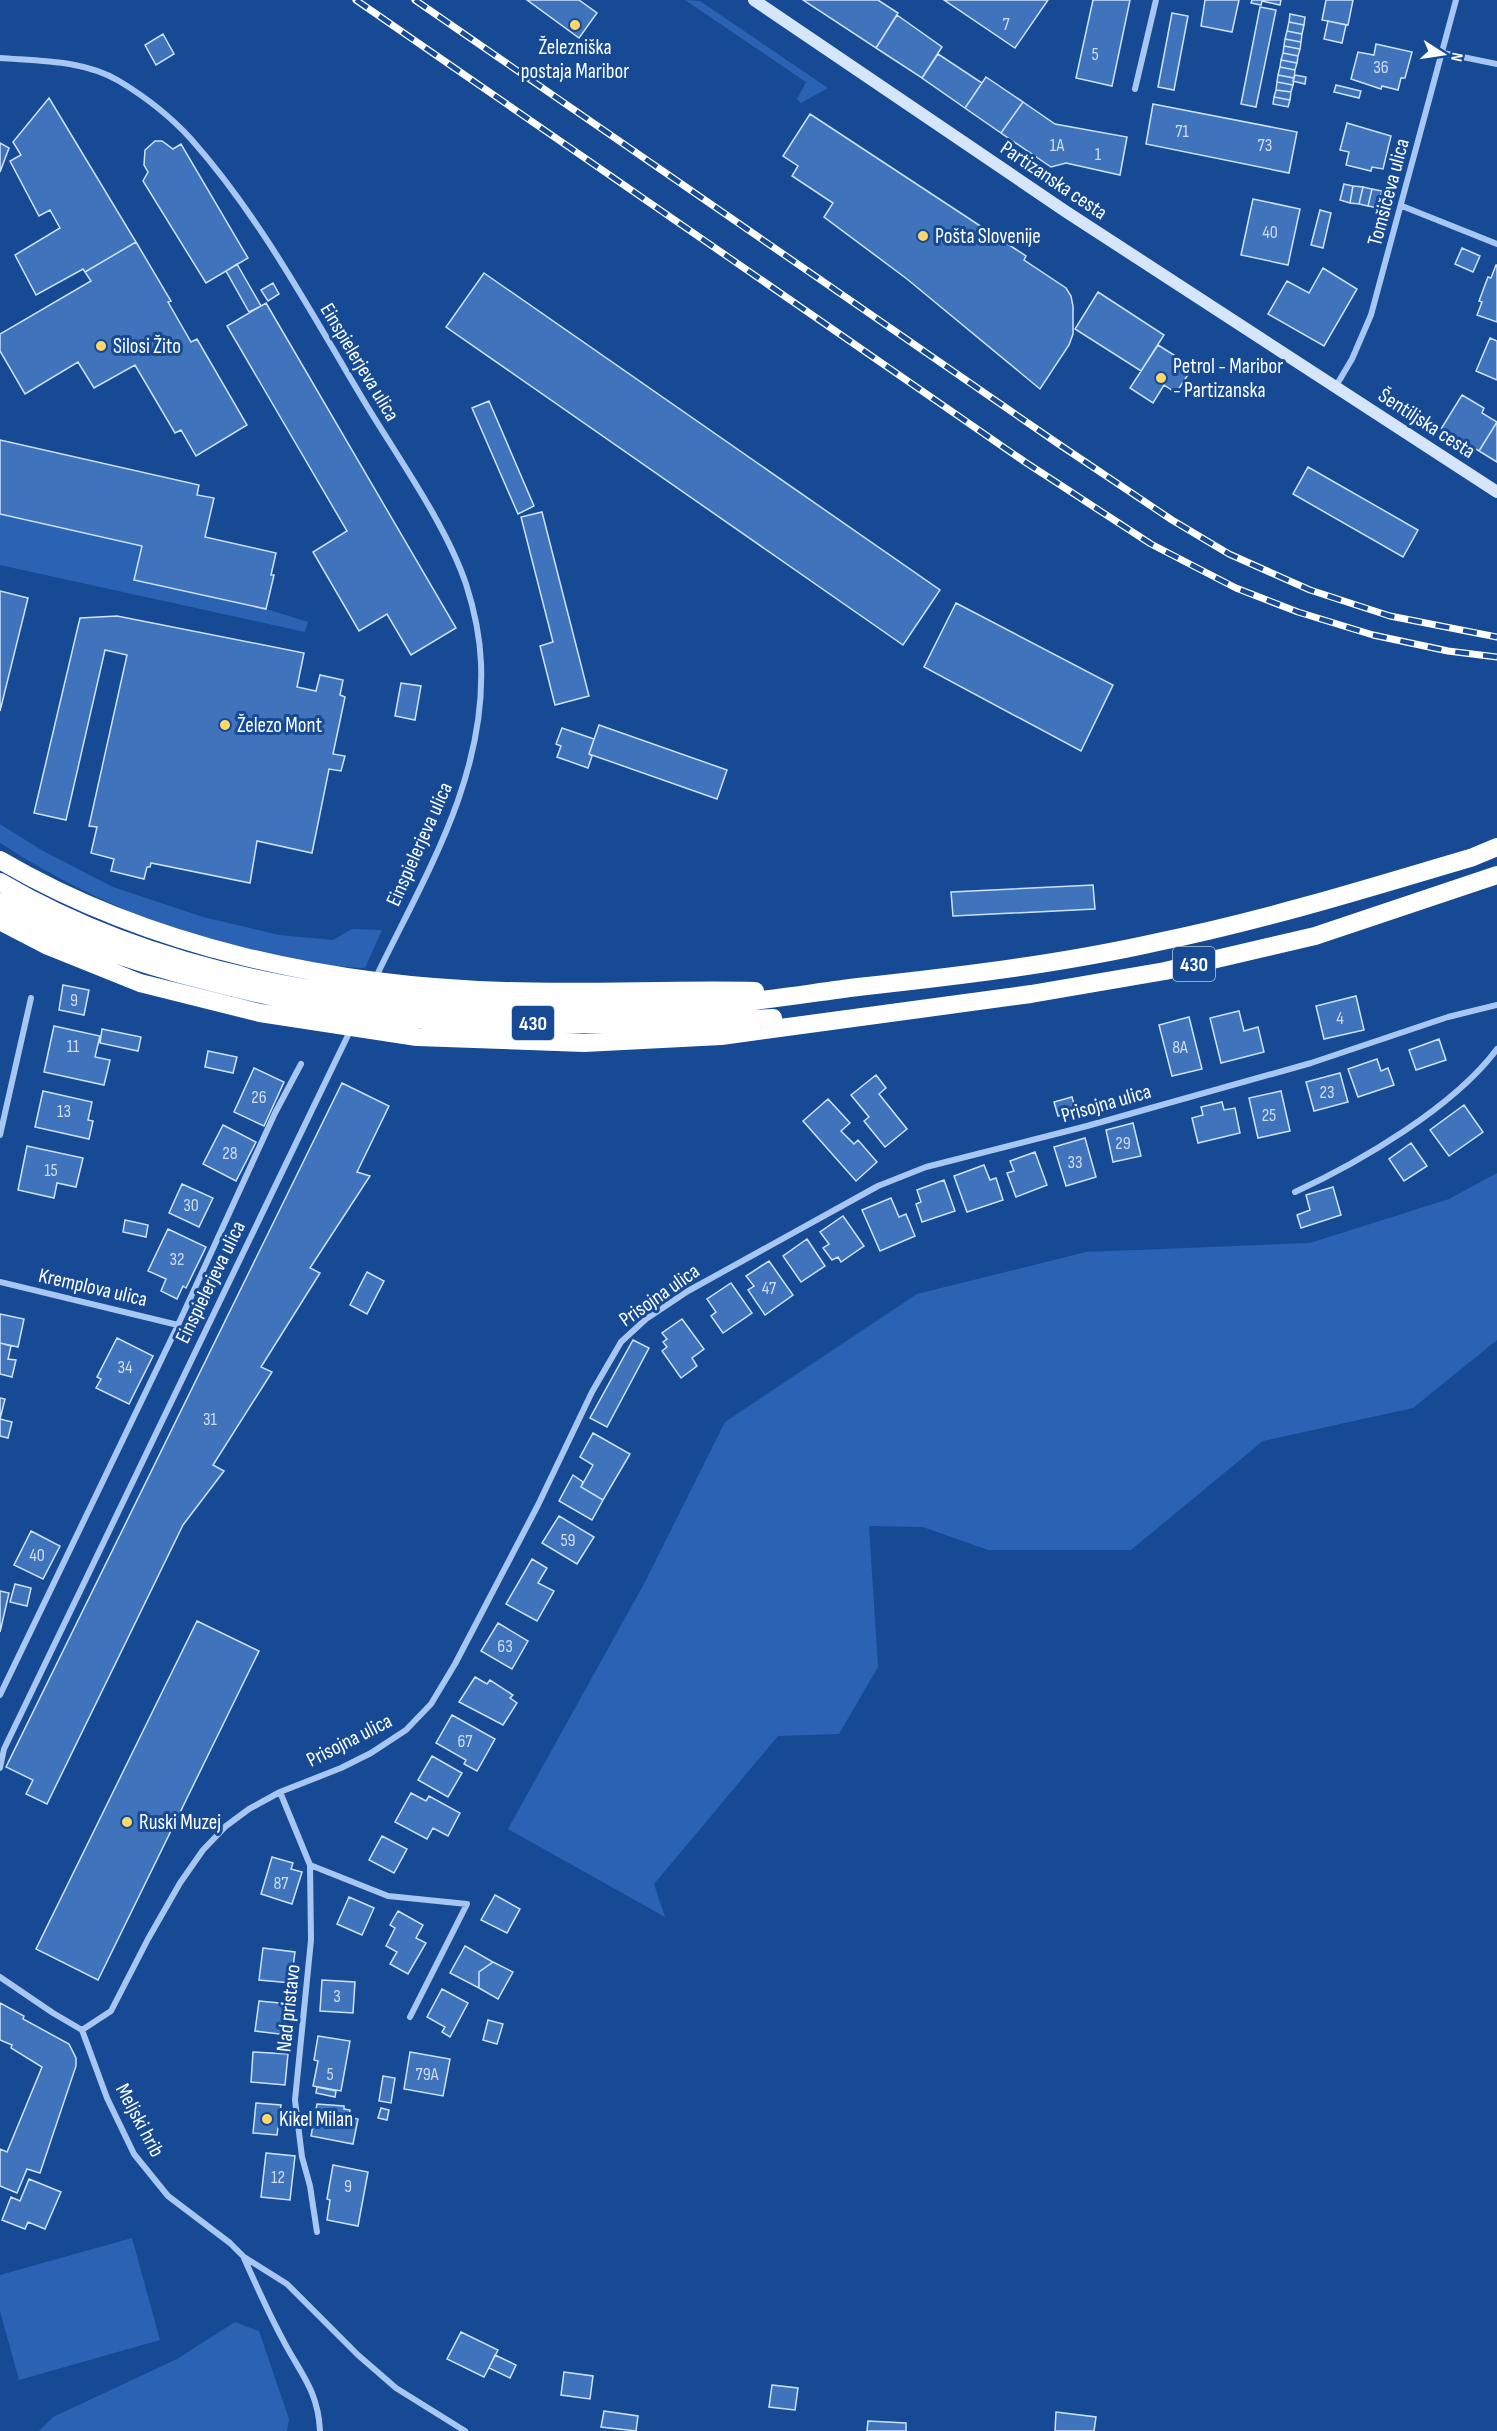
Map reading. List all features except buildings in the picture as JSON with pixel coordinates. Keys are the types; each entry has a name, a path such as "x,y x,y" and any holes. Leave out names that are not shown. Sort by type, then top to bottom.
{"highway":[{"name":"430","path":"0,882 59,915 149,950 266,980 346,994 424,1004 586,1009 716,1005 1018,967 1158,943 1315,904 1473,857 1497,847"},
{"path":"0,860 93,906 153,931 270,963 429,987 504,991 817,992"},
{"name":"430","path":"0,902 56,930 106,951 147,965 264,996 342,1010 421,1019 588,1024 882,1013 1031,994 1177,968 1315,936 1497,875"},
{"path":"0,921 48,946 140,983 260,1013 417,1037 584,1042 721,1036 882,1013"}],"street":[{"name":"Partizanska cesta","path":"754,0 1065,211 1336,386"},
{"path":"1135,88 1156,0"},
{"name":"Tomšičeva ulica","path":"1336,386 1352,359 1371,315 1456,0"},
{"path":"1443,53 1497,64"},
{"name":"Einspielerjeva ulica","path":"0,58 71,64 94,70 117,80 151,104 189,137 242,201 443,534 466,583 477,626 481,663 478,729 466,781 452,819 4,1749 0,1768"},
{"path":"1402,206 1497,244"},
{"name":"Šentiljska cesta","path":"1336,386 1497,492"},
{"path":"0,1136 31,998"},
{"name":"Prisojna ulica","path":"82,2030 111,2011 158,1920 180,1883 203,1851 226,1826 249,1809 280,1792 341,1768 371,1753 405,1730 431,1704 455,1664 538,1505 592,1392 621,1342 646,1319 688,1291 878,1186 926,1167 1087,1126 1311,1063 1448,1017 1497,1005"},
{"path":"1295,1192 1340,1171 1441,1104 1487,1063 1497,1050"},
{"name":"Einspielerjeva ulica","path":"0,1695 178,1324 275,1113 301,1064"},
{"name":"Kremplova ulica","path":"0,1282 178,1324"},
{"name":"Nad pristavo","path":"280,1792 310,1865 311,1940 295,2100 302,2157 310,2186 317,2232"},
{"path":"310,1865 388,1896 467,1904 410,2017"},
{"path":"0,1977 52,2013 82,2030"},
{"name":"Meljski hrib","path":"82,2030 107,2098 134,2154 168,2196 230,2243 244,2257 286,2284 357,2355 396,2388 465,2431"},
{"name":"Meljski hrib","path":"244,2257 283,2341 310,2385 320,2431"}],"shaded area":[{"path":"685,0 700,1 828,88 801,103 797,99 806,82"},
{"path":"0,514 142,546 135,580 266,609 308,622 305,632 0,565"},
{"path":"0,824 43,851 113,887 203,917 279,935 333,940 352,929 382,930 365,968 318,964 271,956 223,944 128,911 40,867 0,843"},
{"path":"1497,1173 1497,1340 1413,1408 1263,1441 1131,1550 988,1550 923,1527 869,1526 878,1667 839,1734 778,1736 654,1884 665,1917 508,1829 645,1582 725,1422 917,1294 1086,1252 1310,1243 1449,1199"},
{"path":"132,2238 160,2340 19,2380 0,2311 0,2275"},
{"path":"235,2322 259,2331 289,2419 287,2431 39,2431 53,2417 177,2359"}],"railway":[{"path":"356,0 1025,462 1151,544 1236,588 1298,612 1373,635 1448,651 1497,657"},
{"path":"415,0 1060,445 1172,520 1229,554 1310,590 1390,616 1497,637"}],"place":[{"name":"Železniška postaja Maribor","path":"575,25"},
{"name":"Pošta Slovenije","path":"923,236"},
{"name":"Silosi Žito","path":"101,346"},
{"name":"Petrol - Maribor - Partizanska","path":"1161,378"},
{"name":"Železo Mont","path":"225,725"},
{"name":"Ruski Muzej","path":"127,1822"},
{"name":"Kikel Milan","path":"267,2119"}]}
